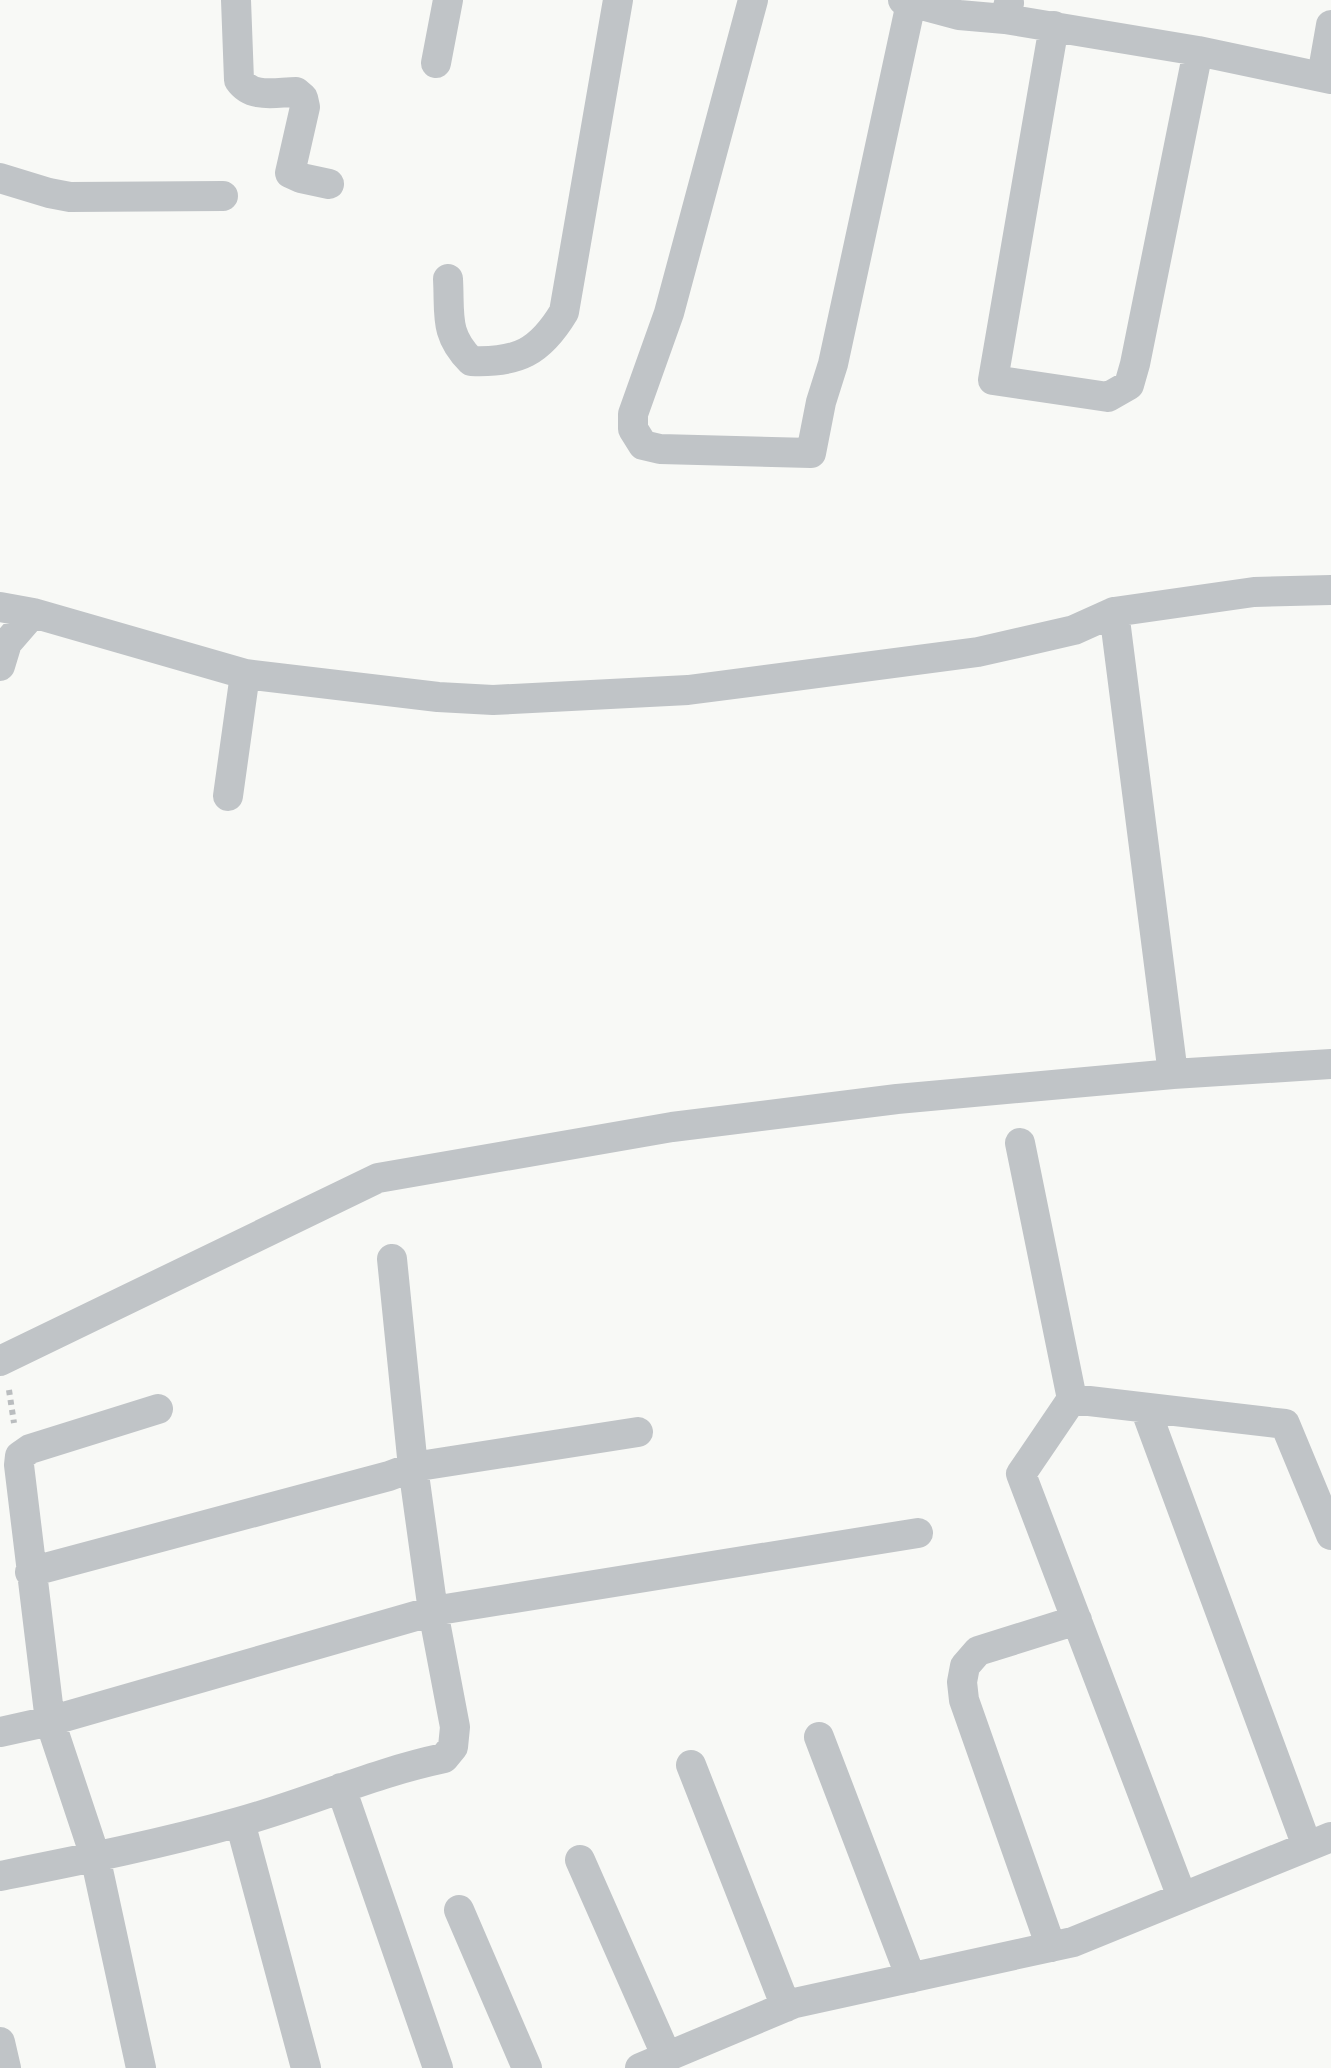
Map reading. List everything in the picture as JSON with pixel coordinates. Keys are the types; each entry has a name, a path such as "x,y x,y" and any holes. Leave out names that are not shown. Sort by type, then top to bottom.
{"street":[{"path":"236,0 240,80 244,88 252,92 296,92 303,98 290,173 329,184"},
{"path":"436,63 448,0"},
{"path":"448,279 451,336 471,361 505,360 536,348 554,329 564,312 618,0"},
{"path":"754,0 670,313 633,414 633,429 643,445 660,449 811,453 907,1 959,15 1008,10 1054,26 1326,77 1331,25"},
{"path":"1054,26 992,380 1108,397 1128,385 1198,51"},
{"path":"0,178 70,197 223,196"},
{"path":"0,607 33,612 245,674 493,700 688,690 978,652 1074,630 1114,612 1254,592 1331,590"},
{"path":"0,666 7,642 33,612"},
{"path":"1114,612 1174,1074"},
{"path":"228,796 245,674"},
{"path":"2,1360 378,1178 672,1126 896,1099 1331,1064"},
{"path":"1020,1143 1072,1400 1021,1474 1182,1897"},
{"path":"0,1876 240,1822 403,1767 444,1758 453,1746 454,1727 413,1467 392,1259"},
{"path":"1072,1400 1285,1424 1331,1534"},
{"path":"580,1860 654,2062 795,2003 1074,1942 1319,1842 1145,1408"},
{"path":"141,2068 95,1856 50,1721 19,1465 20,1456 30,1449 158,1409"},
{"path":"30,1572 413,1467 638,1432"},
{"path":"0,1732 433,1611 918,1532"},
{"path":"1051,1947 964,1700 962,1682 965,1666 978,1650 1076,1620"},
{"path":"819,1737 911,1978"},
{"path":"691,1764 786,2007"},
{"path":"341,1788 438,2068"},
{"path":"240,1822 306,2068"},
{"path":"459,1910 527,2068"},
{"path":"0,2042 6,2068"}],"path":[{"path":"2,1360 20,1456"}]}
